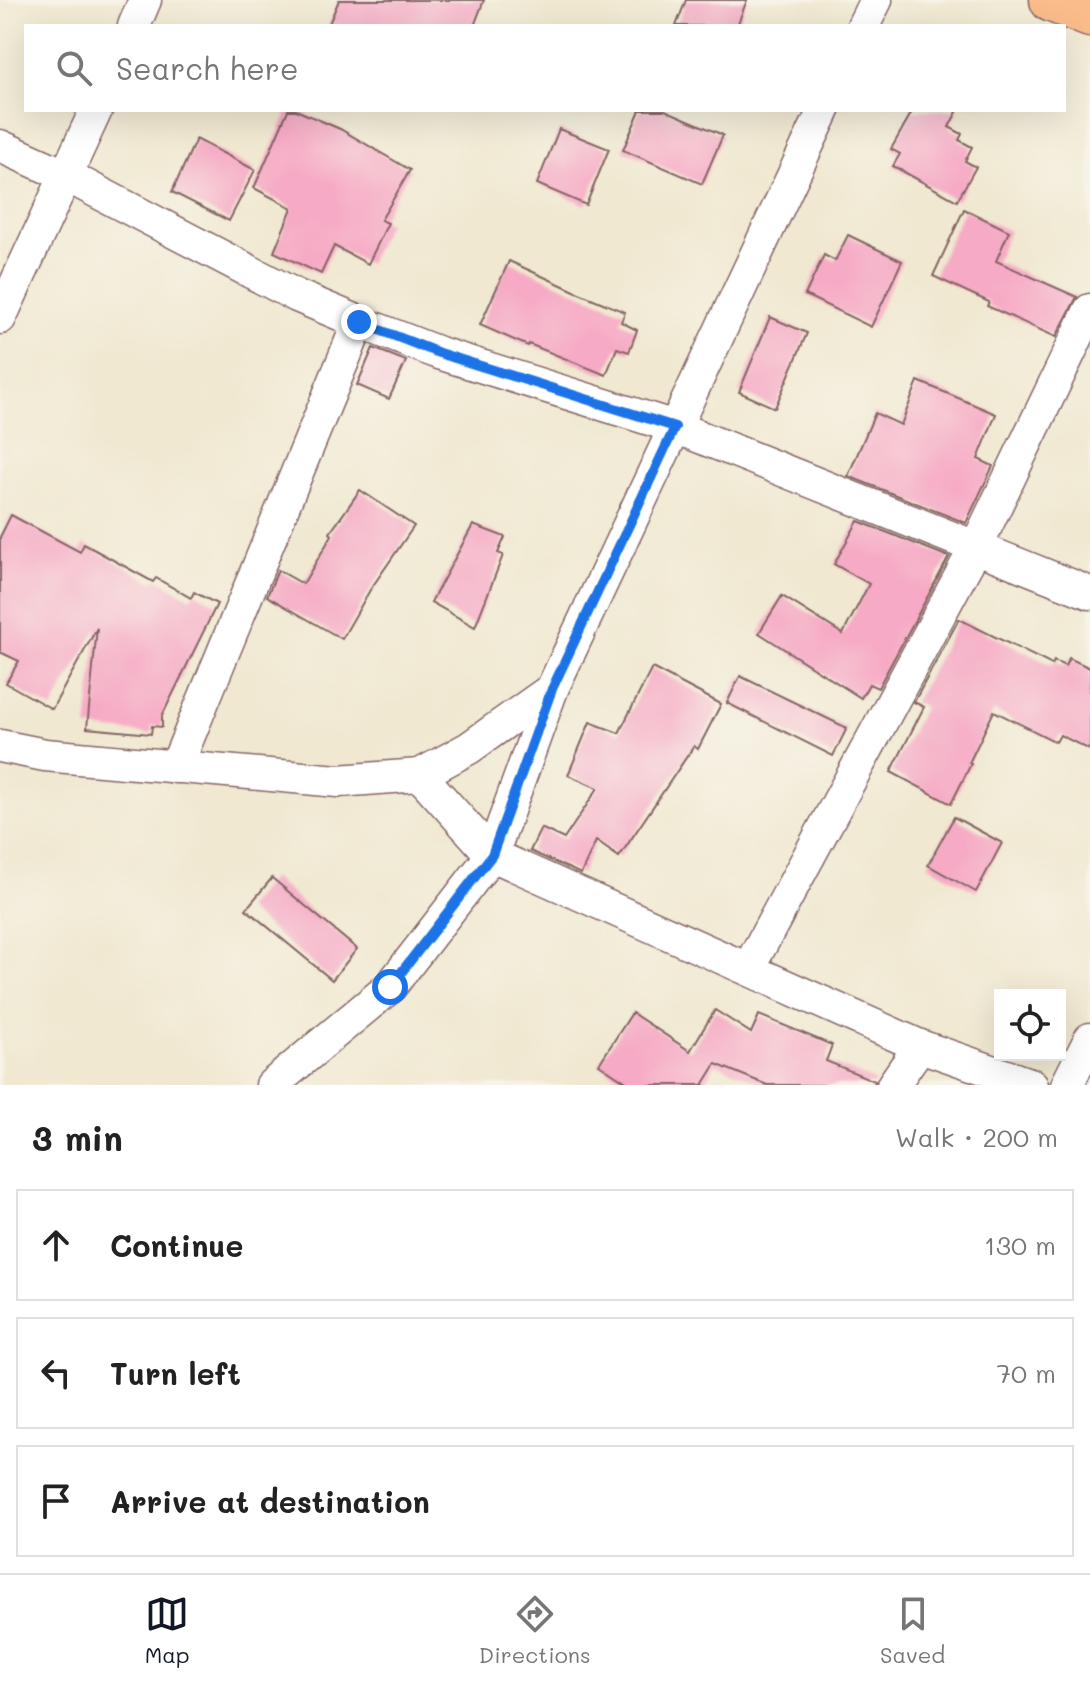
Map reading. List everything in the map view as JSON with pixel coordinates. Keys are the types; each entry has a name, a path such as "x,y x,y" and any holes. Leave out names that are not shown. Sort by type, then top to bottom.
{"street":[{"path":"135,24 145,0"},
{"path":"864,24 876,0"},
{"path":"0,318 95,112"},
{"path":"272,1085 390,987 492,855 552,689 823,112"},
{"path":"0,146 67,176 297,296 359,322 439,353 675,427 1090,593"},
{"path":"748,969 976,547 1090,310"},
{"path":"176,767 359,322"},
{"path":"0,746 45,755 338,781 420,775 469,748 552,689"},
{"path":"420,775 492,855 920,1046 1032,1085"},
{"path":"1067,1085 1090,1039"},
{"path":"893,1085 920,1046"}],"building":[{"path":"339,0 484,0 475,24 329,24"},
{"path":"686,0 747,0 738,24 677,24"},
{"path":"287,112 301,112 340,129 410,170 381,220 388,223 368,264 334,246 321,274 274,252 292,208 254,188"},
{"path":"639,112 670,112 723,135 702,184 623,150"},
{"path":"912,112 957,112 949,127 962,134 959,140 972,147 965,161 976,167 957,201 893,166 900,154 891,149"},
{"path":"559,129 609,149 586,205 537,184"},
{"path":"196,139 255,170 229,221 172,192"},
{"path":"964,209 1009,231 996,261 1077,297 1056,337 987,306 989,302 933,276"},
{"path":"848,235 902,261 871,327 805,295 824,255 835,261"},
{"path":"509,261 625,312 621,322 637,330 629,352 617,348 606,375 480,325"},
{"path":"770,317 807,333 775,408 739,392"},
{"path":"373,348 406,361 389,399 357,385"},
{"path":"918,381 996,414 978,459 993,466 966,523 848,476 875,413 901,425"},
{"path":"360,490 414,526 370,590 342,639 267,596 278,570 303,584 332,535 330,533"},
{"path":"11,515 80,552 84,544 153,582 156,578 191,598 194,592 217,604 162,716 162,727 152,726 151,734 87,728 97,628 52,709 6,683 19,661 0,652 0,537"},
{"path":"858,521 949,557 878,688 869,684 861,698 759,633 782,596 843,634 869,584 834,564"},
{"path":"473,525 505,537 498,553 503,555 475,627 431,602"},
{"path":"959,619 1052,665 1054,661 1065,666 1069,658 1090,668 1090,750 1060,735 1056,742 994,711 951,804 891,772 924,707 914,702"},
{"path":"652,668 721,704 698,749 694,746 619,857 596,841 581,874 530,851 541,828 564,839 598,788 568,775 590,722 619,733"},
{"path":"740,676 847,728 833,756 727,703"},
{"path":"954,817 1002,843 976,892 928,865"},
{"path":"272,878 357,949 332,980 246,909"},
{"path":"715,1010 751,1033 759,1015 832,1045 826,1061 875,1081 874,1085 767,1085 716,1064 703,1085 631,1085 599,1064 632,1013 690,1051"}],"route":[{"path":"359,322 439,353 675,427 552,689 492,855 390,987"}]}
